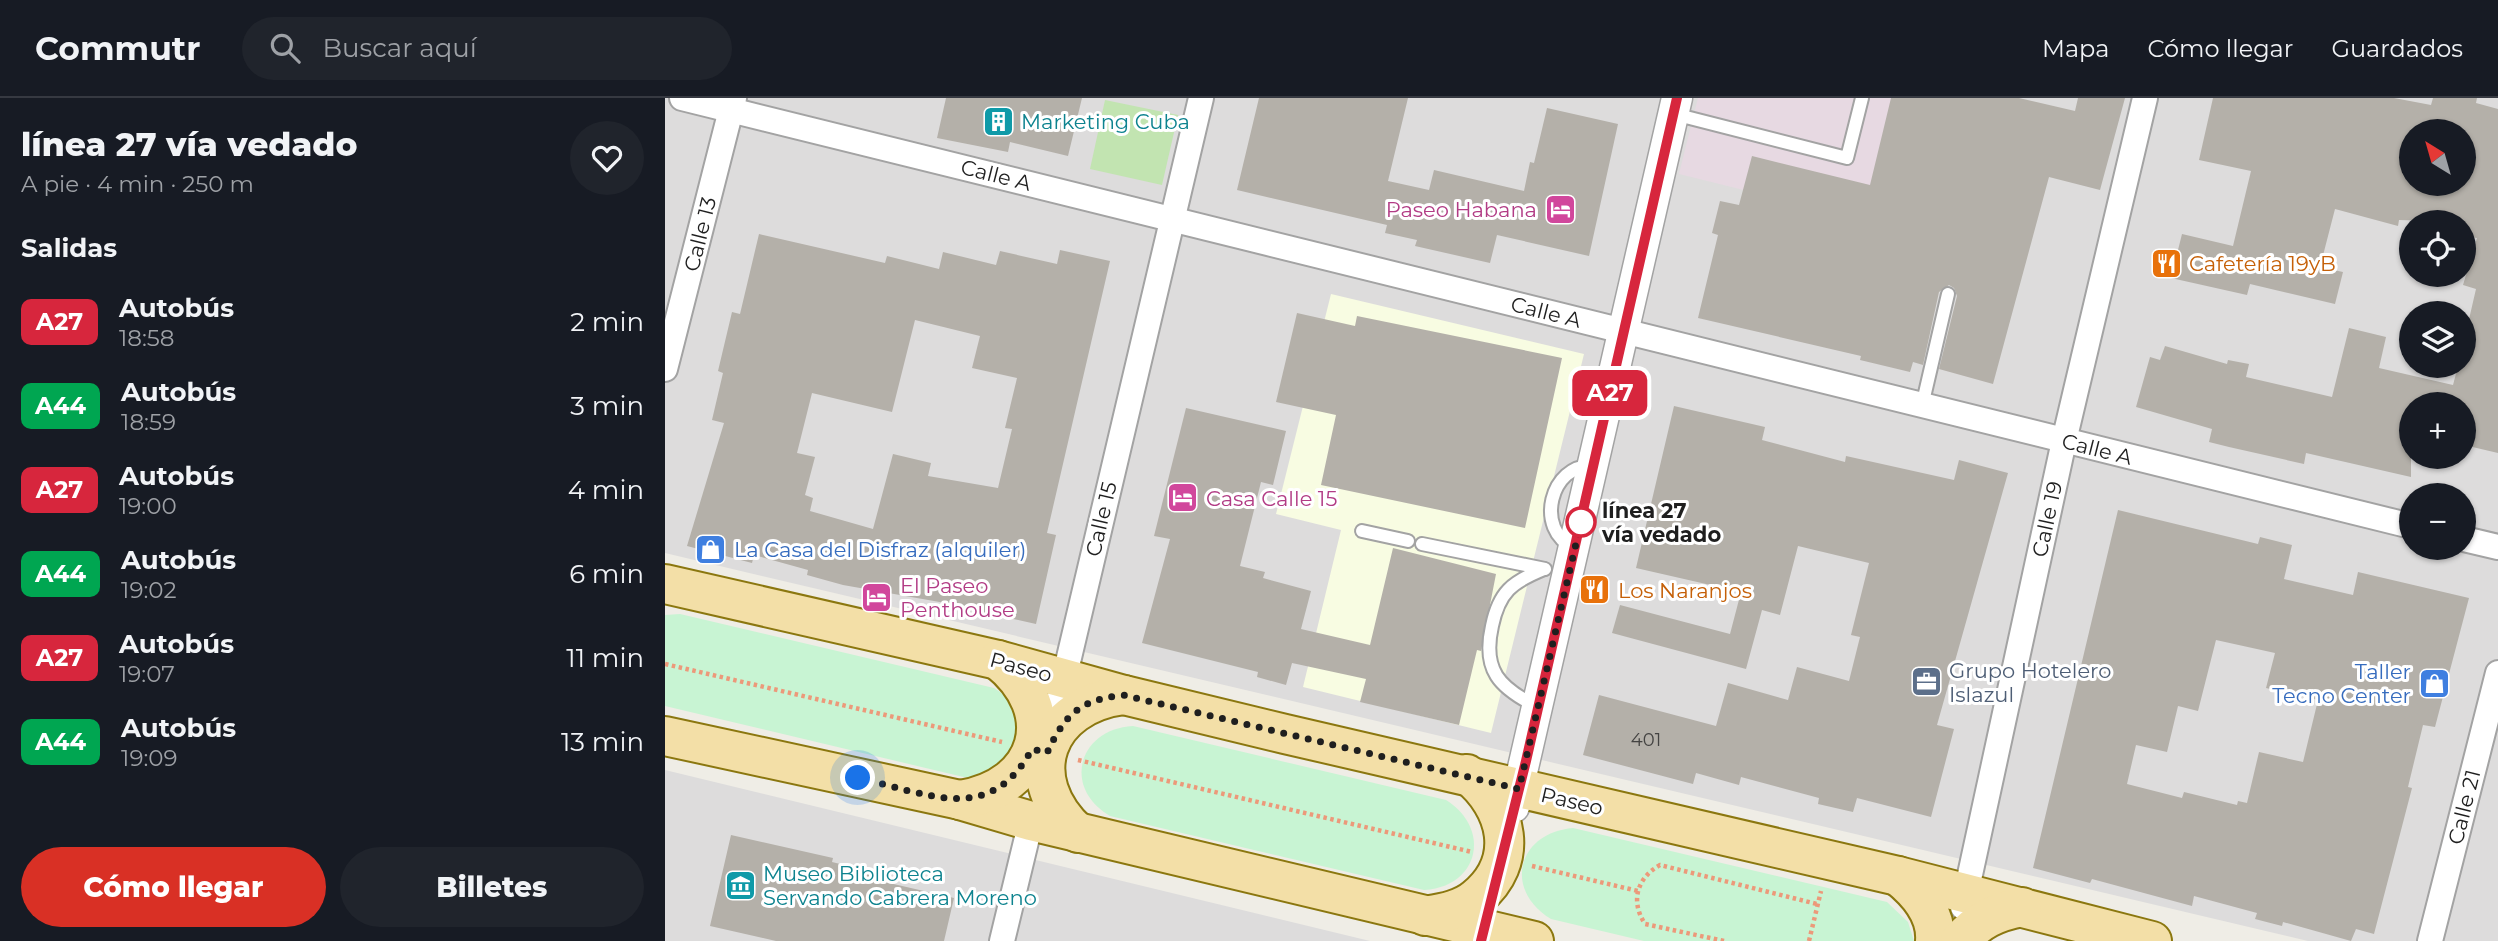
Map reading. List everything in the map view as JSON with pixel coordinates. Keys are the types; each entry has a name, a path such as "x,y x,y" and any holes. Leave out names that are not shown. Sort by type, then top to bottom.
{"main road":[{"name":"Paseo","path":"675,591 998,660 1123,695 1898,876 2152,941"},
{"path":"998,660 1017,676 1030,696 1049,796 1061,818 1078,833"},
{"path":"960,800 984,796 1006,785 1077,709 1099,698 1123,695"},
{"path":"668,736 960,800 1078,833 1425,916 1482,935 1534,941"},
{"path":"1425,916 1453,911 1475,900 1491,881 1502,859 1504,835 1499,810 1486,790 1467,774"},
{"path":"1898,876 1917,891 1930,912 1935,941"},
{"path":"1958,941 1976,923 1998,911 2022,907"}],"street":[{"name":"Calle A","path":"682,98 732,104 1171,219 2399,523"},
{"name":"Calle 15","path":"1002,941 1031,821 1040,751 1064,679 1201,98"},
{"name":"Calle 19","path":"1958,941 2064,442 2145,98"},
{"name":"Calle 13","path":"665,369 671,323 732,104"},
{"path":"1482,935 1538,706 1563,564 1593,466 1675,106"},
{"path":"2476,542 2498,547"},
{"name":"Calle 21","path":"2430,941 2498,673"}],"lane":[{"path":"1675,106 1847,158 1862,98"},
{"path":"1922,406 1948,294"},
{"path":"1362,531 1408,541"},
{"path":"1422,544 1563,564"},
{"path":"1538,706 1519,698 1496,676 1486,651 1497,602 1511,586 1563,564"}],"path":[{"path":"665,664 1638,891"},
{"path":"1808,941 1828,861"},
{"path":"1724,941 1645,923 1636,910 1638,891 1646,873 1660,865 1817,904"}],"shaded area":[{"path":"665,98 2498,98 2498,941 2308,941 665,553"},
{"path":"1698,98 1913,98 1881,224 1679,174"},
{"path":"1331,294 1584,354 1491,733 1303,687 1341,530 1276,514"},
{"path":"665,770 1370,941 665,941"}],"green space":[{"path":"1105,100 1178,115 1162,185 1090,169"},
{"path":"680,614 994,688 1006,696 1021,721 1011,762 972,779 665,706 665,615"},
{"path":"1133,726 1446,800 1461,812 1470,826 1474,840 1473,855 1467,868 1457,879 1443,886 1424,890 1110,816 1095,804 1086,791 1082,776 1083,762 1089,748 1099,737"},
{"path":"1573,828 1887,902 1908,922 1914,941 1644,941 1551,919 1536,907 1526,893 1522,879 1523,865 1529,851 1539,840 1554,832"}],"building":[{"path":"946,98 1082,98 1068,156 1010,142 1008,152 937,138"},
{"path":"1259,98 1408,98 1388,181 1429,190 1434,170 1524,191 1530,162 1534,163 1547,108 1618,124 1589,256 1497,235 1490,263 1415,246 1417,240 1385,233 1387,225 1237,190"},
{"path":"1891,98 2019,98 2075,111 2078,98 2125,98 2100,190 2049,177 1993,384 1939,369 1957,296 1954,288 1949,285 1939,292 1923,365 1913,362 1910,372 1860,360 1861,356 1698,318 1718,235 1712,233 1720,201 1739,205 1752,156 1870,185"},
{"path":"2213,98 2394,98 2431,105 2433,98 2477,98 2476,103 2498,109 2498,453 2476,448 2476,392 2399,392 2399,469 2411,469 2411,477 2306,453 2304,464 2209,442 2212,429 2136,407 2150,357 2160,360 2165,346 2227,364 2228,360 2249,364 2246,377 2332,397 2349,328 2386,337 2379,368 2399,373 2399,378 2423,378 2453,385 2455,378 2476,378 2476,301 2473,301 2476,289 2470,287 2476,287 2476,210 2399,210 2398,226 2335,209 2320,267 2343,272 2335,304 2250,284 2247,295 2171,278 2182,234 2233,246 2251,171 2199,160"},
{"path":"759,234 885,263 887,256 939,269 943,252 996,265 1000,251 1057,264 1060,250 1110,261 1047,533 1056,535 1036,624 968,607 843,585 807,575 808,570 754,555 752,563 687,546 724,423 712,420 723,373 718,371 732,312 740,314","holes":["915,320 980,336 972,368 1017,378 1005,428 1012,429 998,488 928,476 931,463 893,454 873,529 810,511 813,498 805,495 815,457 797,453 812,393 892,412"]},
{"path":"1297,313 1355,326 1357,316 1562,358 1525,528 1321,485 1336,415 1276,402"},
{"path":"1674,406 1765,427 1762,440 1845,462 1846,456 1954,480 1959,460 2008,473 1937,725 1954,729 1931,817 1857,798 1853,812 1818,804 1819,798 1741,777 1739,785 1696,773 1693,784 1583,755 1599,695 1716,726 1728,683 1788,700 1797,667 1849,681 1860,637 1851,635 1869,563 1798,546 1780,615 1762,610 1746,669 1612,633 1620,605 1730,634 1741,592 1636,568"},
{"path":"1186,408 1286,431 1273,485 1261,482 1240,566 1265,572 1263,578 1311,591 1301,629 1370,645 1393,548 1496,574 1481,651 1477,650 1459,725 1360,702 1366,679 1292,663 1286,685 1257,677 1258,672 1142,643 1170,539 1154,536"},
{"path":"2118,510 2258,544 2260,537 2292,545 2284,579 2353,595 2358,572 2469,598 2435,727 2423,725 2408,787 2412,788 2374,934 2356,929 2351,941 2283,922 2282,926 2255,919 2257,913 2194,896 2192,906 2092,879 2090,883 2033,868","holes":["2216,640 2275,653 2266,688 2318,700 2303,762 2259,752 2247,803 2238,801 2237,805 2184,792 2182,798 2127,784 2136,745 2167,752 2178,706 2198,711"]},
{"path":"731,835 833,858 832,862 873,872 872,879 954,898 944,941 776,941 710,926"}],"bus line":[{"name":"A27","path":"1481,941 1526,761 1677,98"}],"place":[{"name":"Marketing Cuba","path":"998,121"},
{"name":"Paseo Habana","path":"1560,209"},
{"name":"Cafetería 19yB","path":"2166,263"},
{"name":"Casa Calle 15","path":"1183,498"},
{"name":"línea 27 vía vedado","path":"1581,522"},
{"name":"La Casa del Disfraz (alquiler)","path":"711,549"},
{"name":"Los Naranjos","path":"1595,590"},
{"name":"El Paseo Penthouse","path":"877,597"},
{"name":"Grupo Hotelero Islazul","path":"1926,682"},
{"name":"Taller Tecno Center","path":"2434,683"},
{"name":"Museo Biblioteca Servando Cabrera Moreno","path":"740,885"}],"route":[{"path":"858,778 960,800 984,796 1006,785 1023,767 1032,749 1047,753 1059,726 1077,709 1099,698 1123,695 1467,774 1519,789 1581,522"}]}
